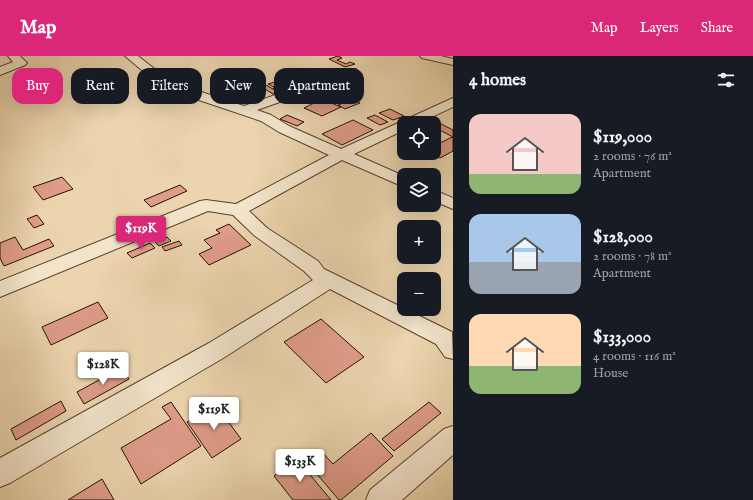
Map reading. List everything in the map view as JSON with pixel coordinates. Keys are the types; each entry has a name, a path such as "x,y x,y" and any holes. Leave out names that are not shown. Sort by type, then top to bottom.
{"street":[{"path":"0,71 20,63 14,56"},
{"path":"131,56 167,86 266,118 284,129 397,179"},
{"path":"426,56 453,62"},
{"path":"244,110 274,99"},
{"path":"423,116 453,102"},
{"path":"238,210 342,154 397,128"},
{"path":"441,198 453,204"},
{"path":"0,289 206,205 238,210 261,232 311,266 317,274 444,338 453,350"},
{"path":"0,473 217,350 329,280"},
{"path":"380,500 453,438"}],"building":[{"path":"338,56 342,58 337,60 346,64 350,62 355,64 345,67 329,59"},
{"path":"274,82 274,87 268,84"},
{"path":"266,85 274,90 273,94 266,90"},
{"path":"312,104 334,104 341,107 322,116 304,108"},
{"path":"341,104 358,104 345,109 338,105"},
{"path":"390,109 404,116 397,116 397,119 393,120 379,113"},
{"path":"287,115 304,122 297,126 280,119"},
{"path":"375,115 388,122 380,125 367,118"},
{"path":"353,120 373,130 342,145 322,134"},
{"path":"441,124 453,130 453,137 441,131"},
{"path":"452,137 453,138 453,151 441,157 441,142"},
{"path":"62,177 73,189 43,200 33,187"},
{"path":"180,185 187,191 151,207 144,200"},
{"path":"37,215 44,224 34,228 27,219"},
{"path":"229,224 251,245 209,265 199,254 212,248 204,240 220,233 216,230"},
{"path":"15,237 23,250 49,239 54,246 4,266 0,258 0,243"},
{"path":"167,237 171,241 159,246 155,242"},
{"path":"179,241 182,245 165,251 162,247"},
{"path":"150,243 155,248 132,258 127,253"},
{"path":"98,302 108,318 51,345 42,327"},
{"path":"321,319 364,357 326,383 284,342"},
{"path":"121,368 129,379 84,404 77,392"},
{"path":"61,401 66,411 16,440 11,429"},
{"path":"171,402 201,446 141,484 121,448 171,419 162,407"},
{"path":"429,402 441,413 394,451 382,439"},
{"path":"216,405 241,439 212,458 187,422"},
{"path":"371,433 393,456 341,500 339,500 305,460 319,449 333,464"},
{"path":"297,459 331,500 293,500 274,476"},
{"path":"102,479 114,500 68,500"}]}
